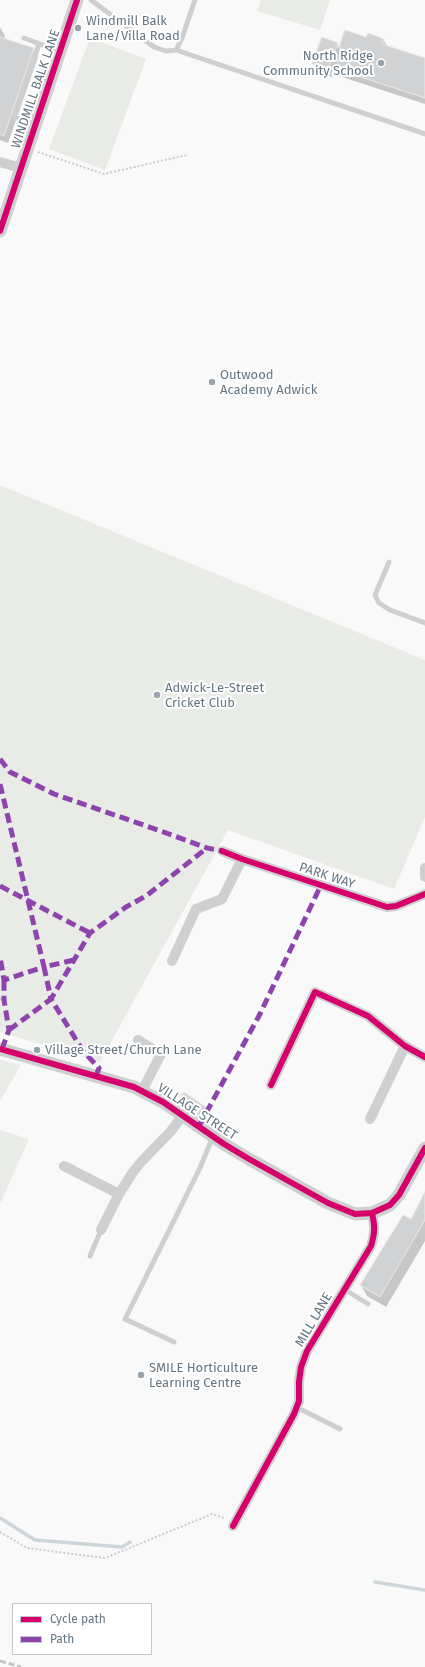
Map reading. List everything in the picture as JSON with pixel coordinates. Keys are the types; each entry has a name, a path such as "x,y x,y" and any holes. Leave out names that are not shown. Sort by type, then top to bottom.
{"street":[{"name":"WINDMILL BALK LANE","path":"0,230 77,0"},
{"path":"0,162 21,168"},
{"name":"PARK WAY","path":"222,851 387,907 396,906 425,894"},
{"path":"172,961 196,909 222,899 242,859"},
{"path":"425,868 425,877"},
{"path":"271,1085 315,992 368,1016 405,1046 425,1057"},
{"path":"138,1040 161,1054 142,1091"},
{"path":"370,1119 405,1046"},
{"name":"VILLAGE STREET","path":"0,1049 120,1083 142,1091 163,1102 250,1159 328,1203 355,1214 372,1213"},
{"path":"101,1230 119,1194 141,1162 171,1131 183,1115"},
{"path":"372,1213 390,1205 398,1195 425,1148"},
{"path":"64,1166 119,1194"},
{"name":"MILL LANE","path":"234,1523 294,1414 299,1401 301,1367 307,1350 371,1246 375,1233 372,1213"}],"lane":[{"path":"91,0 154,47 166,50 176,50 425,134"},
{"path":"176,50 187,26 195,0"},
{"path":"24,38 60,52"},
{"path":"36,124 14,117 39,44"},
{"path":"388,562 375,595 379,603 390,610 425,623"},
{"path":"174,1342 125,1319 200,1168 213,1136"},
{"path":"90,1256 101,1230"},
{"path":"344,1289 368,1304"},
{"path":"296,1407 340,1429"}],"path":[{"path":"27,149 104,174 187,155"},
{"path":"0,999 4,1000"},
{"path":"0,1532 27,1548 105,1558 212,1514 234,1523"}],"shaded area":[{"path":"261,0 330,0 320,30 257,11"},
{"path":"90,38 146,59 105,170 49,149"},
{"path":"0,485 425,660 425,817 394,889 228,830 100,1062 0,1032"},
{"path":"0,1060 21,1065 0,1101"},
{"path":"0,1130 29,1139 1,1202 0,1201"}],"building":[{"name":"North Ridge Community School","path":"345,30 366,37 368,33 384,39 382,44 425,58 425,98 336,69 342,49 339,48"},
{"path":"0,37 34,48 4,136 0,134"},
{"path":"322,37 338,43 328,70 312,64"},
{"path":"184,1092 207,1108 198,1120 175,1104"},
{"path":"425,1192 425,1220 380,1297 360,1285 403,1215 411,1219"}],"waterway":[{"path":"0,1518 35,1540 122,1547 130,1542"},
{"path":"375,1582 425,1590"}],"railway":[{"path":"0,1661 21,1667"}],"marked path":[{"path":"0,759 10,772 54,794 207,848 222,851"},
{"path":"0,784 44,967 4,980 0,957"},
{"path":"74,960 44,967 51,999 90,933 126,907 146,896 207,848"},
{"path":"199,1126 260,1014 321,885"},
{"path":"0,886 90,933"},
{"path":"2,1049 9,1030 4,1000 4,980"},
{"path":"9,1030 51,999 83,1051 99,1068 96,1076"}],"cycle path":[{"path":"0,231 77,0"},
{"path":"222,851 387,907 396,906 425,894"},
{"path":"271,1085 315,992 368,1016 405,1046 425,1057"},
{"path":"0,1049 134,1087 163,1102 224,1144 249,1159 328,1203 355,1214 372,1213 390,1205 399,1195 425,1148"},
{"path":"233,1526 294,1414 299,1401 301,1367 307,1351 371,1246 374,1230 372,1213"}],"place":[{"name":"Windmill Balk Lane/Villa Road","path":"78,28"},
{"name":"North Ridge Community School","path":"381,63"},
{"name":"Outwood Academy Adwick","path":"212,382"},
{"name":"Adwick-Le-Street Cricket Club","path":"157,695"},
{"name":"Village Street/Church Lane","path":"37,1050"},
{"name":"SMILE Horticulture Learning Centre","path":"141,1375"}]}
